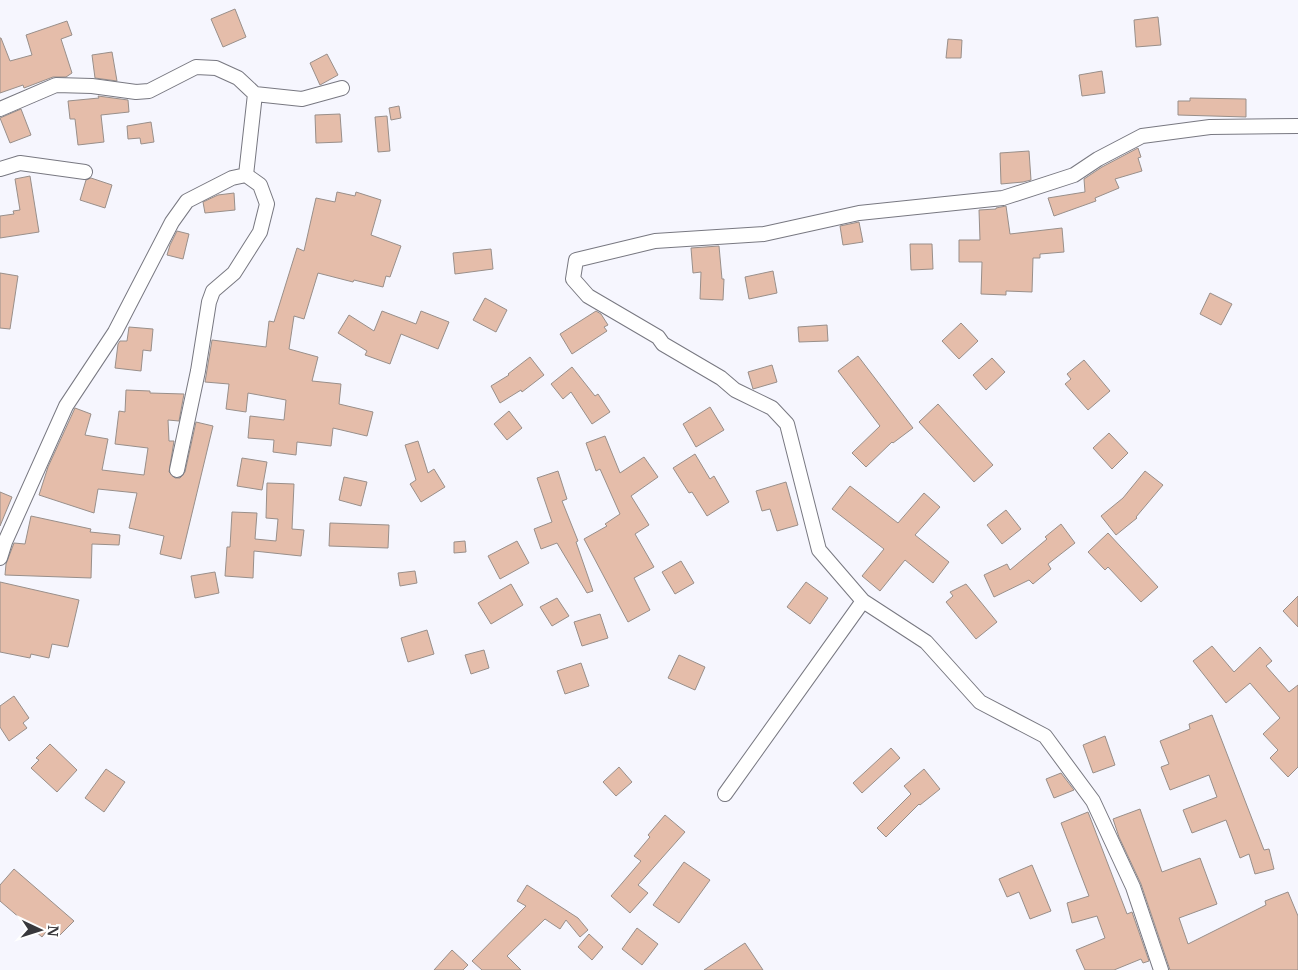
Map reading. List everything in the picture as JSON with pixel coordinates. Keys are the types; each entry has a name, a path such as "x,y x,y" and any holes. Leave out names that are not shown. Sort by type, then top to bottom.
{"street":[{"path":"0,109 56,85 92,86 136,92 149,91 196,67 216,68 238,78 255,94 302,99 342,88"},
{"path":"246,175 255,94"},
{"path":"1161,970 1133,887 1093,801 1045,736 980,702 926,642 863,602 818,550 787,424 772,408 735,390 721,378 663,344 658,337 588,296 573,278 576,260 655,241 764,234 859,213 1003,198 1074,175 1098,159 1142,136 1210,127 1298,126"},
{"path":"0,170 20,164 85,172"},
{"path":"0,558 66,406 116,332 172,222 187,201 232,178 246,175 260,185 268,204 260,232 234,273 213,291 209,302 198,371 177,470"},
{"path":"725,794 863,602"}],"building":[{"path":"235,9 246,37 223,47 211,19"},
{"path":"1158,17 1161,45 1136,47 1134,20"},
{"path":"67,21 72,35 61,39 72,73 66,77 53,77 24,88 23,85 0,93 0,38 10,61 32,55 26,35"},
{"path":"948,39 962,40 961,58 946,58"},
{"path":"112,52 117,81 95,78 92,55"},
{"path":"327,54 338,75 320,85 310,63"},
{"path":"1102,71 1105,93 1082,96 1079,75"},
{"path":"98,96 128,100 129,112 101,115 104,142 78,145 75,119 70,119 68,101 99,98"},
{"path":"1190,98 1246,99 1246,117 1178,115 1178,101 1190,101"},
{"path":"399,106 401,118 391,120 389,108"},
{"path":"21,109 31,135 10,143 0,118"},
{"path":"340,114 342,142 316,143 315,115"},
{"path":"387,116 390,151 378,152 375,117"},
{"path":"151,122 154,142 141,144 140,138 128,139 127,126"},
{"path":"1138,148 1141,157 1138,158 1142,171 1115,179 1119,188 1095,198 1096,201 1054,216 1048,198 1085,192 1084,179"},
{"path":"1029,151 1031,180 1001,184 1000,153"},
{"path":"30,176 39,232 0,238 0,216 14,214 13,211 20,210 15,179"},
{"path":"91,178 112,185 105,208 80,200 86,180"},
{"path":"337,192 355,196 356,192 381,200 371,235 401,246 390,277 386,276 383,287 318,273 304,319 294,316 289,349 318,357 312,381 341,384 339,404 373,412 367,436 333,428 331,446 297,442 296,455 273,452 274,440 248,438 250,416 284,420 286,400 248,393 246,412 226,409 229,384 205,382 212,340 266,347 269,321 274,322 297,248 304,251 316,198 335,202"},
{"path":"234,193 235,210 205,213 203,202 218,195"},
{"path":"1006,206 1010,234 1062,228 1064,252 1040,254 1040,258 1033,258 1032,292 1006,291 1006,295 981,294 982,262 959,262 959,240 980,240 979,210 996,209"},
{"path":"859,222 863,242 843,245 840,226"},
{"path":"177,231 189,234 183,259 167,255"},
{"path":"910,244 932,244 933,269 911,270"},
{"path":"719,246 722,279 724,279 723,300 700,299 701,272 693,273 691,248"},
{"path":"491,249 493,269 455,274 453,253"},
{"path":"773,271 777,293 749,299 745,277"},
{"path":"0,273 18,276 10,329 0,328"},
{"path":"1210,293 1232,304 1221,325 1200,314"},
{"path":"485,298 507,310 496,332 473,320"},
{"path":"382,311 416,324 421,311 449,322 438,349 401,334 390,364 365,355 367,351 338,333 349,315 374,331"},
{"path":"596,311 601,314 608,325 604,327 607,331 572,354 560,334"},
{"path":"961,323 978,341 959,359 942,341"},
{"path":"827,325 828,341 799,342 798,327"},
{"path":"129,327 153,329 151,351 143,350 141,371 115,368 118,344 120,341 127,341"},
{"path":"858,356 913,428 892,442 866,467 852,453 880,426 838,371"},
{"path":"530,357 544,375 522,392 521,390 500,403 491,386 509,375"},
{"path":"992,358 1005,372 986,390 973,375"},
{"path":"1084,360 1110,391 1088,410 1065,384 1071,379 1067,374"},
{"path":"772,365 777,382 753,389 748,372"},
{"path":"572,367 595,396 598,394 610,412 592,424 571,392 563,399 551,384"},
{"path":"126,390 184,394 179,421 168,420 169,441 174,441 169,472 175,478 180,478 185,472 196,422 213,426 181,559 160,554 164,536 129,528 137,493 98,489 94,513 39,495 48,467 75,408 91,414 85,435 108,439 102,470 144,475 148,448 115,444 119,411 125,412"},
{"path":"938,404 993,465 974,482 919,422"},
{"path":"710,407 724,430 696,447 683,424"},
{"path":"509,411 522,428 507,440 494,424"},
{"path":"1109,433 1128,453 1112,469 1093,448"},
{"path":"605,436 620,473 644,457 658,477 631,496 649,525 635,534 654,567 634,578 650,610 628,622 584,539 607,526 605,524 620,514 600,469 596,471 586,443"},
{"path":"418,441 428,473 434,469 445,487 421,502 410,484 416,480 405,445"},
{"path":"695,454 710,479 714,476 729,502 707,516 692,492 689,493 673,468"},
{"path":"242,458 267,462 262,490 237,486"},
{"path":"558,471 567,499 562,501 578,541 576,542 593,591 587,593 557,543 541,549 534,529 552,522 537,478"},
{"path":"1145,471 1163,485 1137,518 1116,535 1101,516 1123,498"},
{"path":"344,477 367,482 361,506 339,500"},
{"path":"786,482 798,525 777,531 770,509 762,511 756,491"},
{"path":"267,483 294,484 292,529 304,530 301,556 254,551 253,578 225,576 227,547 230,547 232,512 257,513 255,539 276,541 278,519 266,518"},
{"path":"850,486 898,523 924,493 940,507 915,535 949,562 933,583 905,560 880,591 862,576 884,549 832,509"},
{"path":"0,492 12,497 0,526"},
{"path":"1006,510 1021,529 1002,544 987,525"},
{"path":"31,516 91,529 90,532 120,535 119,545 92,544 91,578 5,575 6,564 14,543 25,544"},
{"path":"330,523 389,525 388,548 329,546"},
{"path":"1061,524 1075,543 1048,564 1051,569 1033,584 1029,580 994,597 984,575 1007,564 1010,570 1047,539 1045,537"},
{"path":"1108,533 1158,587 1141,602 1108,567 1105,570 1088,552"},
{"path":"465,541 466,552 454,553 454,542"},
{"path":"517,541 529,563 500,579 488,556"},
{"path":"681,561 694,583 675,594 662,572"},
{"path":"415,571 417,583 400,586 398,573"},
{"path":"215,572 219,593 195,598 191,576"},
{"path":"0,582 79,600 68,647 52,644 49,658 31,654 30,658 0,652"},
{"path":"806,582 828,598 810,624 787,607"},
{"path":"511,584 523,605 491,624 478,603"},
{"path":"966,584 997,622 976,639 946,602 953,596 950,592"},
{"path":"1298,596 1298,627 1283,611"},
{"path":"557,598 569,616 552,626 540,607"},
{"path":"600,614 608,638 582,646 574,622"},
{"path":"427,630 434,654 408,662 401,638"},
{"path":"1212,646 1234,672 1260,647 1272,661 1266,666 1289,692 1298,685 1298,767 1288,777 1270,758 1278,750 1263,734 1280,718 1250,683 1226,703 1193,661"},
{"path":"484,650 489,668 471,674 465,655"},
{"path":"679,655 705,667 695,690 668,678"},
{"path":"581,663 589,686 565,694 557,671"},
{"path":"14,696 29,718 23,723 27,728 9,741 0,727 0,706"},
{"path":"1212,715 1264,850 1269,849 1274,869 1255,874 1249,854 1240,858 1226,820 1192,833 1183,810 1217,797 1209,775 1170,790 1161,767 1169,764 1160,741 1190,729 1189,724"},
{"path":"1105,736 1115,765 1093,773 1083,745"},
{"path":"50,744 77,770 57,792 31,768 39,760 36,758"},
{"path":"891,748 900,758 862,793 853,783"},
{"path":"619,767 632,782 616,796 603,782"},
{"path":"106,769 125,782 104,812 85,798"},
{"path":"924,769 940,789 919,804 886,837 877,828 911,794 904,786"},
{"path":"1061,773 1074,790 1054,798 1046,779"},
{"path":"1140,809 1162,872 1200,858 1217,904 1179,918 1188,944 1266,905 1265,901 1288,892 1298,916 1298,970 1170,970 1141,884 1119,837 1113,819"},
{"path":"1088,812 1127,914 1132,912 1149,961 1143,963 1141,959 1114,970 1085,970 1076,950 1105,938 1097,916 1072,923 1067,903 1089,896 1061,823"},
{"path":"665,815 685,832 638,885 648,893 630,913 611,896 641,861 634,856"},
{"path":"684,862 710,880 679,923 653,905"},
{"path":"1032,865 1051,911 1030,919 1019,892 1007,897 999,879"},
{"path":"14,869 74,921 58,937 49,928 42,937 0,901 0,885"},
{"path":"527,885 578,918 588,930 580,937 566,920 560,929 545,919 507,956 521,970 482,970 472,961 526,906 517,901"},
{"path":"637,928 658,944 642,965 622,949"},
{"path":"589,934 603,947 592,960 578,947"},
{"path":"745,943 763,970 704,970"},
{"path":"452,950 468,965 463,970 434,970"}]}
